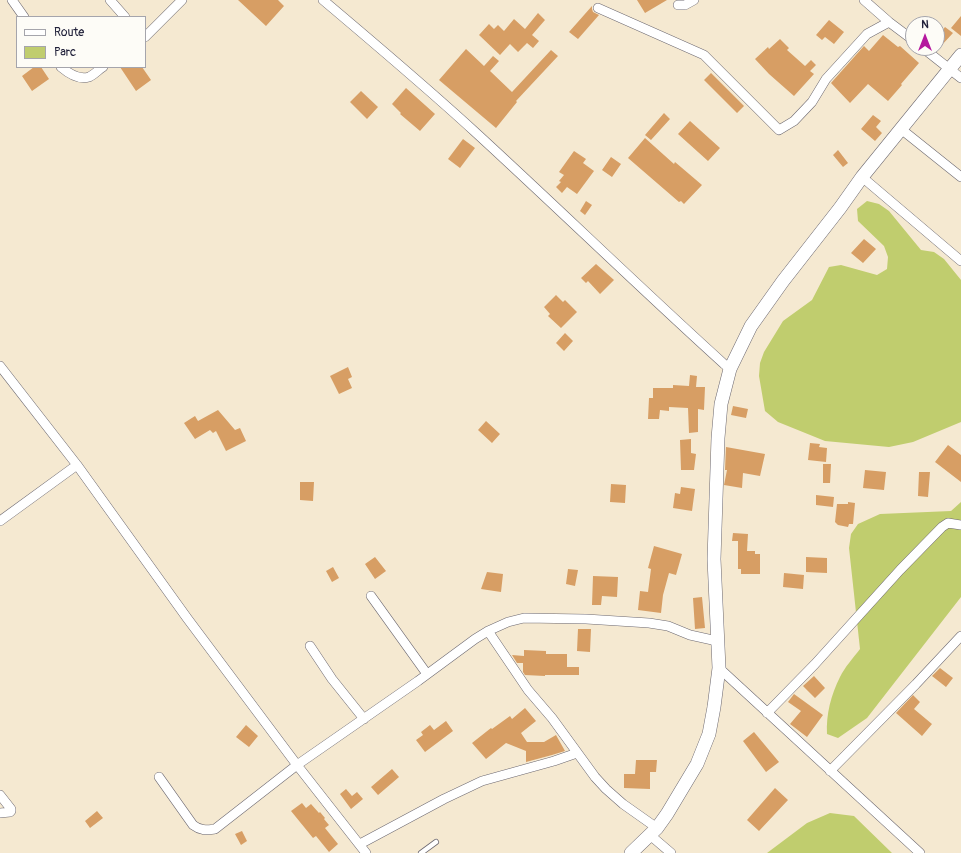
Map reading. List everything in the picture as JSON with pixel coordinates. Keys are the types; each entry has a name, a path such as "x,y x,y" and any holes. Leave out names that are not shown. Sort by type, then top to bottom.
{"main road":[{"path":"631,853 653,832 667,814 696,764 709,734 719,668 714,559 718,438 721,404 730,369 751,326 783,280 840,208 862,177 961,55"}],"street":[{"path":"12,0 23,16"},
{"path":"110,0 124,16"},
{"path":"146,36 182,0"},
{"path":"323,0 369,38 474,131 661,307 730,369"},
{"path":"678,5 694,0"},
{"path":"864,0 905,34"},
{"path":"598,8 704,55 779,130 794,120 812,102 826,79 867,34 889,22"},
{"path":"933,56 961,78"},
{"path":"62,68 69,74 80,77 88,77 102,68"},
{"path":"901,129 961,177"},
{"path":"862,177 961,262"},
{"path":"0,366 77,465 186,618 297,765 366,853"},
{"path":"0,521 77,465"},
{"path":"767,713 815,664 900,570 942,527 948,523 961,525"},
{"path":"371,596 427,674"},
{"path":"159,778 193,825 199,829 215,829 297,765 475,639 508,622 524,618 586,619 659,624 690,635 717,641"},
{"path":"488,631 528,690 552,718 595,778 653,832 671,853"},
{"path":"830,770 916,684 961,636"},
{"path":"310,646 332,679 364,718"},
{"path":"719,668 920,853"},
{"path":"360,844 444,799 482,781 577,753"},
{"path":"0,795 11,809 10,812 0,813"}],"lane":[{"path":"421,853 436,842"}],"green space":[{"path":"867,201 879,204 889,211 921,250 934,252 944,259 961,280 961,422 913,442 889,447 825,441 778,422 765,411 759,376 760,363 764,352 783,321 812,300 829,267 841,265 877,275 887,269 888,257 884,246 858,221 857,209"},
{"path":"961,502 961,597 867,718 838,738 827,734 828,712 834,691 844,670 860,649 849,548 851,534 858,524 880,514 951,511"},
{"path":"830,813 854,816 892,853 767,853 807,823"}],"building":[{"path":"238,0 278,0 284,6 266,26"},
{"path":"637,0 667,0 645,13"},
{"path":"592,6 593,12 599,15 578,39 569,32"},
{"path":"538,13 545,20 532,35 539,41 533,48 527,43 518,52 510,44 500,55 479,35 489,24 494,29 498,25 504,31 514,19 525,29"},
{"path":"961,16 961,36 951,28"},
{"path":"829,20 844,32 834,44 825,37 822,40 816,35"},
{"path":"945,27 953,33 945,42"},
{"path":"883,35 905,50 905,56 911,56 919,63 888,101 868,84 850,103 831,83 864,46 869,51"},
{"path":"780,39 789,48 787,50 805,66 811,60 816,65 810,71 814,74 794,96 769,74 755,59 768,47 769,49"},
{"path":"466,49 484,66 493,56 499,61 490,71 512,92 551,50 558,56 516,101 517,102 496,128 439,80"},
{"path":"33,68 42,68 49,79 32,91 22,76"},
{"path":"121,68 143,68 151,80 136,91"},
{"path":"711,73 744,106 737,113 704,80"},
{"path":"406,88 435,114 420,131 400,114 401,113 392,104"},
{"path":"361,91 378,107 367,119 350,102"},
{"path":"664,113 670,119 651,140 645,135"},
{"path":"873,115 881,121 876,127 882,133 875,141 861,129"},
{"path":"690,121 720,148 708,161 678,134"},
{"path":"645,138 674,164 675,162 702,185 684,204 681,201 679,202 628,158"},
{"path":"463,139 475,148 460,168 448,159"},
{"path":"838,150 848,163 843,167 833,155"},
{"path":"574,151 586,159 583,163 594,171 577,194 567,187 562,193 556,187 561,182 559,181 564,175 559,172"},
{"path":"611,157 621,164 612,177 602,170"},
{"path":"586,201 592,205 585,215 580,211"},
{"path":"864,239 876,249 863,263 851,253"},
{"path":"596,264 614,280 600,294 588,281 586,283 581,278"},
{"path":"556,295 563,302 565,300 577,312 561,328 548,316 550,314 544,307"},
{"path":"565,333 573,341 564,351 556,343"},
{"path":"348,367 352,377 348,379 352,388 339,394 330,376"},
{"path":"690,375 697,376 696,387 705,387 704,410 698,409 698,432 689,433 688,408 669,407 669,411 660,410 659,419 648,419 649,398 653,398 653,388 673,388 673,385 689,386"},
{"path":"733,406 748,409 746,418 731,415"},
{"path":"218,410 235,430 240,428 246,441 226,451 216,431 213,433 210,430 195,439 184,423 195,416 198,421"},
{"path":"486,421 500,434 492,443 478,430"},
{"path":"691,439 691,453 696,454 694,470 681,470 680,440"},
{"path":"810,443 820,444 819,447 827,448 826,462 808,460"},
{"path":"948,445 961,455 961,482 935,462"},
{"path":"726,447 765,454 760,476 743,473 742,488 724,485 727,470 725,470"},
{"path":"823,464 831,464 830,483 823,483"},
{"path":"865,470 886,472 884,490 863,488"},
{"path":"919,472 930,472 928,497 918,496"},
{"path":"300,482 314,482 313,501 300,500"},
{"path":"611,484 626,485 625,503 610,502"},
{"path":"681,487 695,489 692,511 673,508 675,493 680,494"},
{"path":"816,495 834,497 833,507 816,505"},
{"path":"848,502 855,503 853,524 849,524 848,527 838,525 835,522 837,504 848,504"},
{"path":"733,533 748,534 747,551 755,551 755,554 760,554 760,574 741,574 741,569 738,569 738,541 732,541"},
{"path":"654,546 682,554 676,575 669,573 663,595 661,613 638,610 640,591 648,592 651,569 648,568"},
{"path":"375,557 386,571 375,579 365,564"},
{"path":"806,557 827,558 827,573 806,572"},
{"path":"333,567 339,578 332,582 326,571"},
{"path":"568,569 578,570 575,586 566,584"},
{"path":"487,572 503,574 501,592 481,589"},
{"path":"784,573 804,575 803,589 783,587"},
{"path":"593,576 618,577 617,597 602,596 601,605 592,605"},
{"path":"702,597 705,628 695,629 693,598"},
{"path":"578,629 591,629 590,652 577,651"},
{"path":"524,650 546,651 546,654 567,654 567,667 579,667 579,675 525,675 523,672 523,663 517,663 512,655 524,656"},
{"path":"940,668 953,678 946,687 932,676"},
{"path":"814,676 825,688 815,698 803,686"},
{"path":"794,694 823,715 807,737 790,724 801,711 788,702"},
{"path":"913,695 920,702 914,709 932,724 922,736 896,713"},
{"path":"525,708 536,721 521,733 527,742 544,742 556,735 565,751 526,762 526,751 506,743 486,759 472,743 491,728 492,729 510,716 512,719"},
{"path":"446,721 453,731 425,752 416,740 423,735 421,732 430,725 434,730"},
{"path":"246,725 258,736 249,747 236,737"},
{"path":"754,732 779,762 766,772 743,741"},
{"path":"636,760 657,760 656,772 650,772 650,789 624,788 624,774 635,774"},
{"path":"392,769 399,777 378,795 371,787"},
{"path":"775,788 788,800 759,831 747,820"},
{"path":"346,789 352,796 357,792 363,799 351,809 340,794"},
{"path":"302,803 306,808 311,804 319,813 320,812 329,825 325,828 338,844 329,852 316,836 313,838 291,811"},
{"path":"97,811 103,818 90,828 85,821"},
{"path":"242,831 247,841 241,845 235,834"}]}
